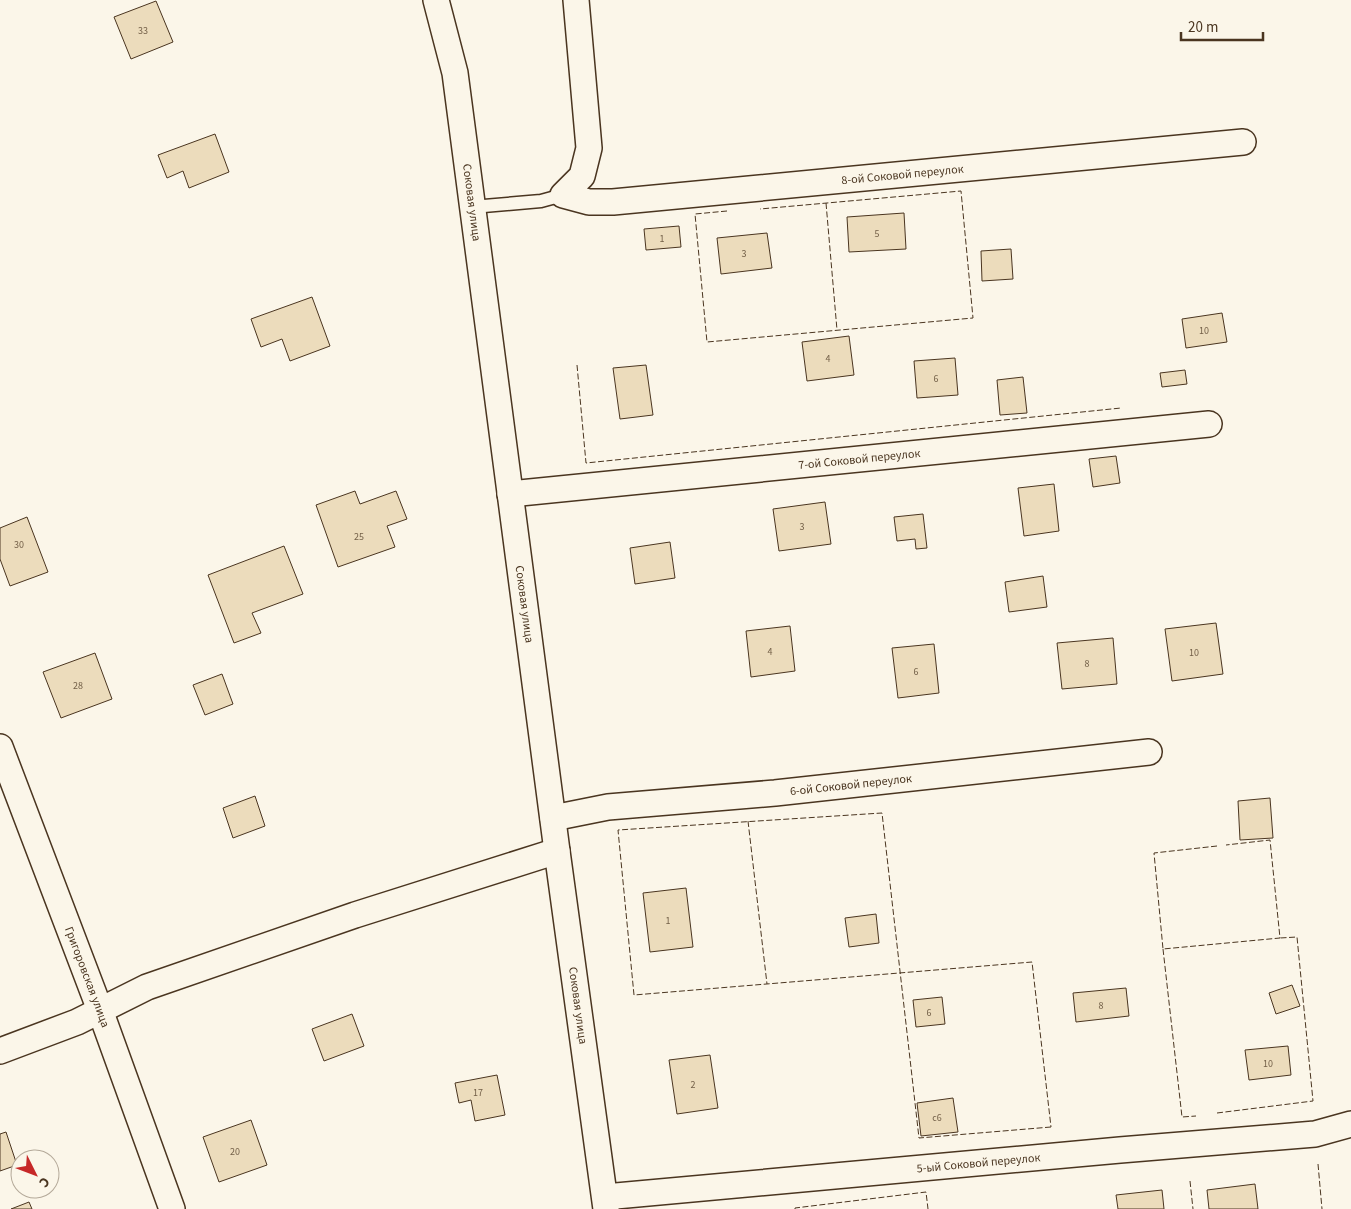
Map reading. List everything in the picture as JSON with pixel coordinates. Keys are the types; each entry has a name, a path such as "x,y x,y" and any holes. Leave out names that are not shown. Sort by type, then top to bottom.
{"street":[{"name":"Соковая улица","path":"436,0 455,73 605,1203"},
{"path":"563,195 582,176 589,148 576,0"},
{"name":"8-ой Соковой переулок","path":"563,195 589,202 613,202 1243,142"},
{"name":"7-ой Соковой переулок","path":"510,494 1209,424"},
{"name":"Григоровская улица","path":"0,747 100,1010 172,1209"},
{"name":"6-ой Соковой переулок","path":"553,818 608,807 784,792 1149,752"},
{"path":"0,1051 76,1022 147,987 355,915 557,851"},
{"name":"5-ый Соковой переулок","path":"605,1203 1120,1150 1315,1134 1351,1124"}],"lane":[{"path":"472,207 541,201 563,195"}],"building":[{"path":"156,1 173,42 131,59 114,17"},
{"path":"215,134 229,172 189,188 183,171 167,178 158,155"},
{"path":"904,213 906,249 849,252 847,217"},
{"path":"679,226 681,247 646,250 644,229"},
{"path":"767,233 772,268 721,274 717,238"},
{"path":"1011,249 1013,279 982,281 981,251"},
{"path":"312,297 330,346 290,361 282,339 261,347 251,319"},
{"path":"1222,313 1227,342 1186,348 1182,319"},
{"path":"849,336 854,375 807,381 802,342"},
{"path":"955,358 958,395 917,398 914,361"},
{"path":"646,365 653,415 620,419 613,368"},
{"path":"1185,370 1187,384 1162,387 1160,373"},
{"path":"1023,377 1027,413 1000,415 997,380"},
{"path":"1116,456 1120,483 1093,487 1089,459"},
{"path":"1054,484 1059,531 1024,536 1018,488"},
{"path":"355,491 360,504 396,491 407,519 387,526 395,547 338,567 316,505"},
{"path":"825,502 831,544 779,551 773,509"},
{"path":"923,514 927,548 916,549 915,539 897,541 894,517"},
{"path":"27,517 48,572 10,586 0,559 0,528"},
{"path":"670,542 675,578 635,584 630,548"},
{"path":"284,546 303,594 252,613 261,633 234,643 208,575"},
{"path":"1043,576 1047,607 1009,612 1005,582"},
{"path":"1216,623 1223,674 1172,681 1165,629"},
{"path":"790,626 795,671 751,677 746,631"},
{"path":"1113,638 1117,684 1062,689 1057,643"},
{"path":"934,644 939,693 898,698 892,648"},
{"path":"95,653 112,699 61,718 43,672"},
{"path":"222,674 233,704 205,715 193,685"},
{"path":"255,796 265,826 233,838 223,808"},
{"path":"1270,798 1273,838 1240,840 1238,801"},
{"path":"686,888 693,947 650,952 643,893"},
{"path":"876,914 879,943 849,947 845,918"},
{"path":"1292,985 1300,1006 1276,1014 1269,993"},
{"path":"1126,988 1129,1016 1076,1022 1073,993"},
{"path":"942,997 945,1024 916,1027 913,1000"},
{"path":"352,1014 364,1046 324,1061 312,1029"},
{"path":"1288,1046 1291,1075 1249,1080 1245,1050"},
{"path":"710,1055 718,1108 677,1114 669,1060"},
{"path":"497,1075 505,1115 475,1121 471,1100 459,1103 455,1083"},
{"path":"953,1098 958,1132 921,1136 917,1103"},
{"path":"251,1120 267,1165 219,1182 203,1137"},
{"path":"6,1132 12,1149 10,1149 10,1167 0,1171 0,1134"},
{"path":"1255,1184 1258,1209 1209,1209 1207,1190"},
{"path":"1162,1190 1164,1209 1118,1209 1116,1195"},
{"path":"29,1202 32,1209 11,1209"}],"fence":[{"path":"727,211 695,214 707,342 973,318 961,191 760,209"},
{"path":"826,203 837,330"},
{"path":"577,365 586,463 1121,408"},
{"path":"1051,1127 919,1138 882,813 618,830 634,995 1032,962 1051,1127"},
{"path":"748,821 767,984"},
{"path":"1217,846 1154,853 1163,949 1280,938 1270,840 1226,845"},
{"path":"1217,1113 1313,1101 1297,937 1280,938"},
{"path":"1163,949 1182,1117 1196,1116"},
{"path":"1318,1164 1322,1209"},
{"path":"1190,1181 1193,1209"},
{"path":"795,1209 926,1192 928,1209"}]}
